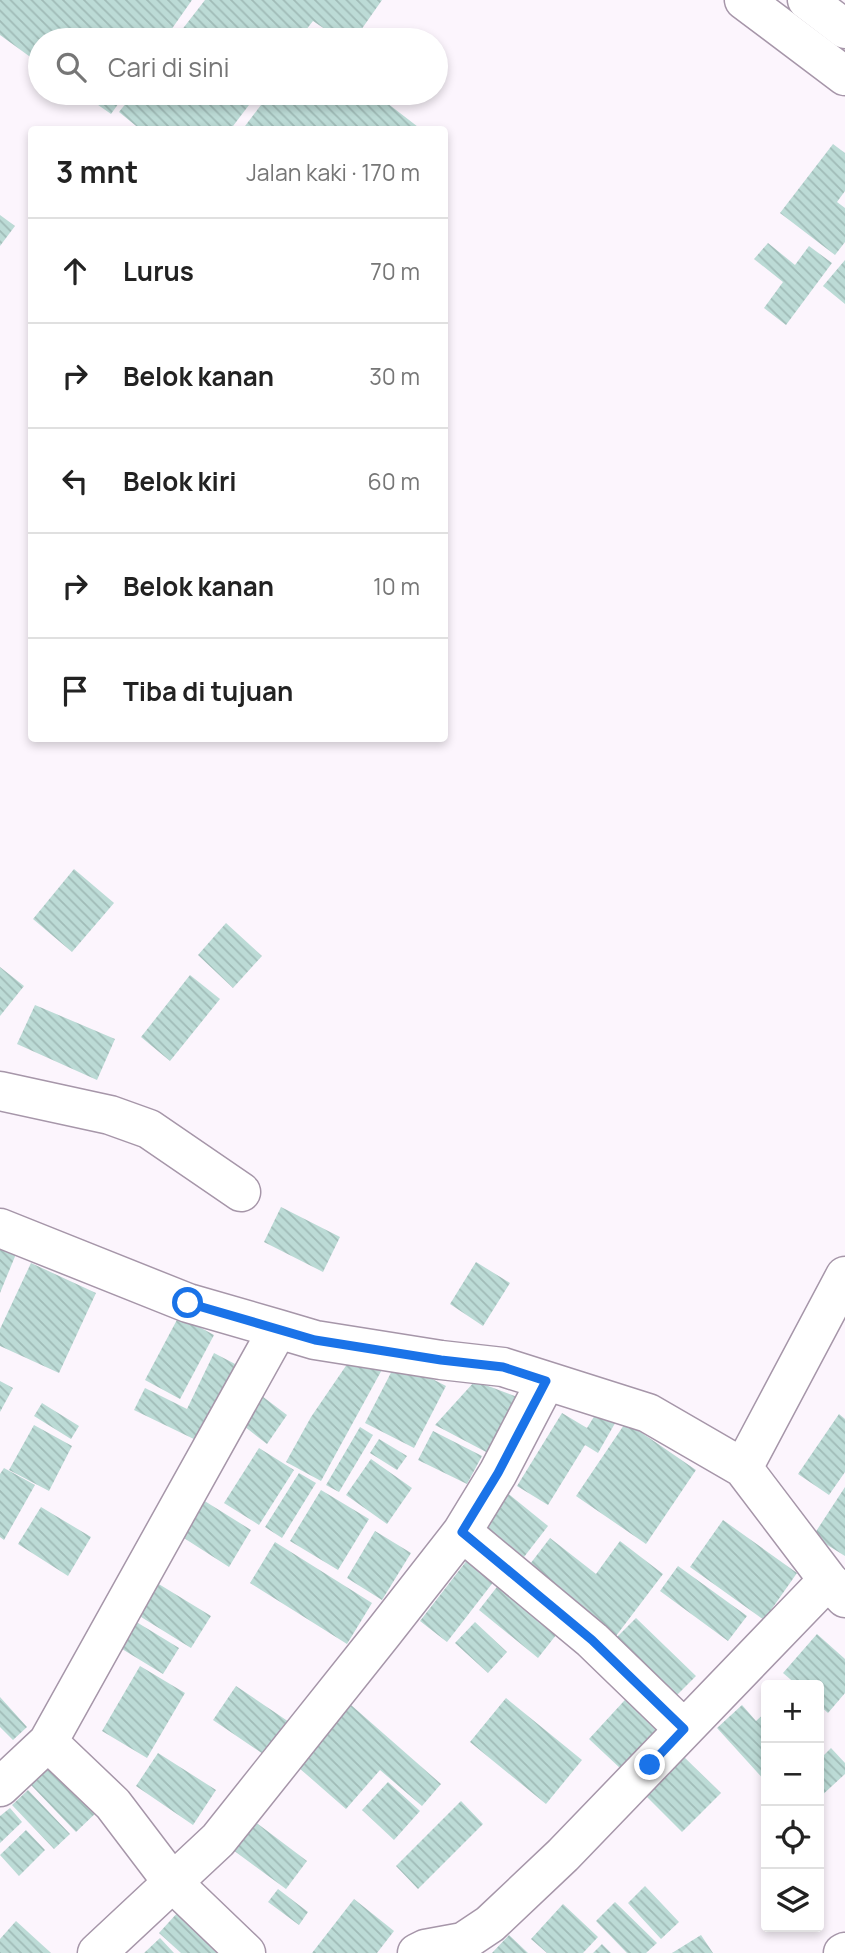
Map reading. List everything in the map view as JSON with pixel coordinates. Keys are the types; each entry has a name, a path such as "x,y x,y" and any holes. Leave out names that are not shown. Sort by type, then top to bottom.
{"main road":[{"path":"744,0 845,76"},
{"path":"807,0 845,29"},
{"path":"0,1091 110,1115 149,1129 241,1192"},
{"path":"0,1228 188,1303 315,1340 503,1367 648,1413 743,1468 836,1589 684,1729 563,1855 489,1924 463,1942 417,1953"},
{"path":"743,1468 845,1276"},
{"path":"0,1787 48,1742 278,1329"},
{"path":"97,1953 218,1840 462,1532 498,1473 546,1381"},
{"path":"462,1532 582,1632 684,1729"},
{"path":"48,1742 113,1804 173,1883 246,1953"}],"building":[{"path":"0,0 192,0 172,28 28,28 28,55 0,35"},
{"path":"205,0 382,0 362,28 323,28 313,21 307,28 183,28"},
{"path":"98,105 117,105 111,114"},
{"path":"125,105 249,105 233,126 136,126 119,112"},
{"path":"261,105 390,105 417,126 245,126"},
{"path":"833,144 845,153 845,191 837,202 845,208 845,242 835,255 780,213"},
{"path":"0,215 15,226 0,246"},
{"path":"768,243 795,265 809,246 832,263 786,325 764,308 783,282 754,259"},
{"path":"845,260 845,304 823,286"},
{"path":"74,869 114,903 72,952 33,919"},
{"path":"226,923 262,956 233,988 198,955"},
{"path":"0,967 24,986 0,1016"},
{"path":"190,975 220,999 170,1061 141,1037"},
{"path":"35,1005 115,1039 97,1080 17,1044"},
{"path":"281,1207 340,1237 323,1272 264,1242"},
{"path":"0,1247 16,1254 0,1293"},
{"path":"476,1262 510,1283 483,1326 450,1304"},
{"path":"31,1263 96,1293 59,1373 0,1346 0,1329"},
{"path":"179,1316 214,1335 180,1399 145,1380"},
{"path":"214,1353 237,1365 200,1442 134,1410 145,1388 187,1409"},
{"path":"354,1354 390,1355 321,1481 286,1462 311,1417"},
{"path":"397,1361 446,1386 414,1448 365,1423"},
{"path":"0,1381 13,1388 0,1412"},
{"path":"475,1381 520,1398 488,1453 435,1425"},
{"path":"258,1393 287,1415 267,1444 240,1423"},
{"path":"42,1403 79,1426 71,1439 34,1416"},
{"path":"600,1407 618,1418 598,1453 585,1445 548,1505 517,1486 562,1413 587,1428"},
{"path":"839,1414 845,1419 845,1472 829,1495 798,1474"},
{"path":"626,1422 696,1470 646,1544 576,1496"},
{"path":"34,1425 72,1446 49,1491 9,1470"},
{"path":"360,1427 373,1435 339,1492 326,1485"},
{"path":"433,1431 482,1456 467,1484 418,1460"},
{"path":"379,1439 407,1456 397,1470 370,1453"},
{"path":"259,1448 294,1470 259,1525 224,1503"},
{"path":"371,1459 412,1488 387,1524 346,1495"},
{"path":"4,1468 35,1485 4,1540 0,1537 0,1474"},
{"path":"299,1473 316,1483 282,1538 265,1527"},
{"path":"500,1487 548,1526 524,1557 475,1518"},
{"path":"845,1487 845,1556 813,1536"},
{"path":"321,1490 369,1519 338,1570 290,1541"},
{"path":"195,1495 251,1530 229,1567 173,1531"},
{"path":"41,1507 91,1537 68,1576 18,1544"},
{"path":"723,1520 797,1573 764,1620 690,1567"},
{"path":"375,1531 411,1553 382,1600 347,1578"},
{"path":"550,1538 596,1574 620,1541 663,1574 616,1636 527,1568"},
{"path":"275,1542 372,1603 347,1644 250,1583"},
{"path":"471,1555 498,1576 447,1642 420,1621"},
{"path":"678,1566 747,1616 728,1641 660,1591"},
{"path":"144,1575 211,1616 191,1648 125,1607"},
{"path":"500,1583 560,1630 538,1658 479,1610"},
{"path":"125,1615 179,1648 163,1674 109,1641"},
{"path":"636,1618 696,1676 676,1696 616,1638"},
{"path":"475,1622 507,1652 488,1673 455,1643"},
{"path":"817,1634 845,1659 845,1693 828,1713 824,1709 824,1680 791,1680 783,1673"},
{"path":"140,1666 185,1693 147,1758 102,1731"},
{"path":"236,1686 292,1724 269,1758 213,1720"},
{"path":"635,1689 667,1719 621,1769 589,1739"},
{"path":"0,1697 27,1727 13,1740 0,1727"},
{"path":"506,1698 582,1760 546,1804 470,1742"},
{"path":"351,1705 441,1784 422,1806 380,1770 346,1809 298,1767"},
{"path":"742,1705 756,1721 761,1716 761,1776 717,1728"},
{"path":"831,1748 845,1763 845,1774 824,1793 824,1755"},
{"path":"158,1753 216,1790 193,1825 136,1786"},
{"path":"684,1757 721,1793 682,1832 646,1796"},
{"path":"55,1762 100,1809 76,1832 31,1785"},
{"path":"388,1782 420,1811 394,1840 362,1810"},
{"path":"28,1790 70,1834 54,1849 12,1805"},
{"path":"461,1801 483,1824 418,1889 396,1866"},
{"path":"10,1808 22,1822 0,1843 0,1816"},
{"path":"250,1818 307,1861 286,1889 229,1847"},
{"path":"26,1830 45,1850 19,1876 0,1855"},
{"path":"645,1886 679,1922 661,1939 628,1903"},
{"path":"278,1889 308,1912 299,1925 268,1902"},
{"path":"354,1899 394,1931 377,1953 312,1953"},
{"path":"615,1902 657,1943 646,1953 627,1953 596,1921"},
{"path":"563,1904 598,1937 583,1953 547,1953 531,1939"},
{"path":"179,1911 225,1953 181,1953 159,1933"},
{"path":"16,1921 51,1953 0,1953 0,1939"},
{"path":"509,1935 528,1953 492,1953"},
{"path":"701,1935 713,1953 672,1953"},
{"path":"160,1938 174,1953 144,1953"},
{"path":"602,1944 611,1953 593,1953"}],"route":[{"path":"188,1303 315,1340 503,1367 546,1381 498,1473 462,1532 592,1640 684,1729 650,1765"}]}
